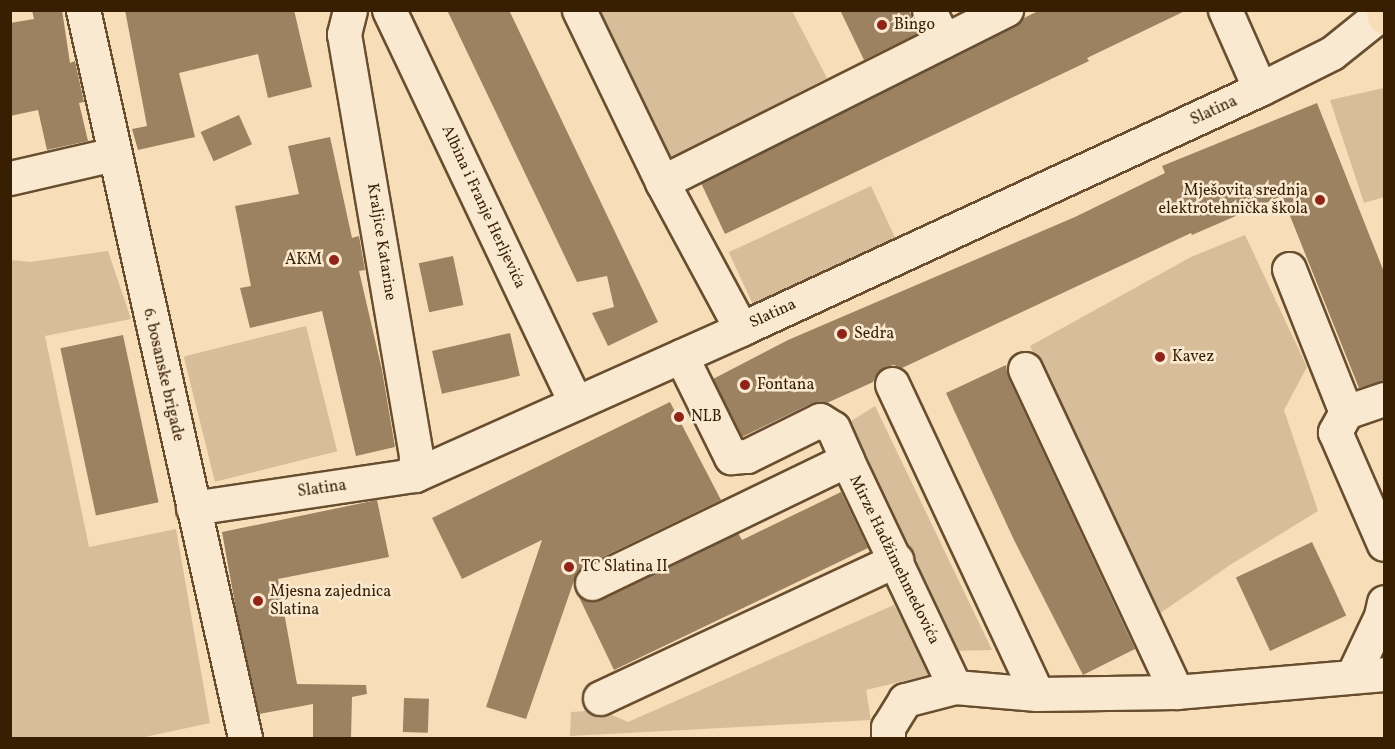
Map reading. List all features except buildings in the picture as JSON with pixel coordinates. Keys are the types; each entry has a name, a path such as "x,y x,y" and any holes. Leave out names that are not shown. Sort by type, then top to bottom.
{"street":[{"name":"6. bosanske brigade","path":"83,10 245,738"},
{"name":"Kraljice Katarine","path":"350,10 344,34 416,456 415,475"},
{"name":"Albina i Franje Herljevića","path":"389,10 576,403"},
{"path":"579,10 662,182 741,329"},
{"path":"929,10 944,41"},
{"path":"662,182 1006,10"},
{"path":"1225,10 1260,89"},
{"name":"Slatina","path":"193,508 415,475 741,329 1260,89 1332,53 1384,20"},
{"path":"10,178 114,154"},
{"path":"1288,269 1346,412"},
{"path":"681,356 731,458 747,456 820,420 833,428 847,460"},
{"path":"1025,369 1176,692"},
{"path":"892,384 1037,694"},
{"path":"1384,399 1346,412 1335,432 1384,544"},
{"name":"Mirze Hadžimehmedovića","path":"592,583 847,460 955,687"},
{"path":"600,698 896,560"},
{"path":"888,738 888,727 905,700 955,687 1037,694 1176,692 1369,674 1384,602"}],"shaded area":[{"path":"579,11 792,11 827,78 656,166"},
{"path":"1384,88 1384,197 1364,203 1330,100"},
{"path":"871,186 896,239 754,306 729,252"},
{"path":"1245,235 1307,367 1284,410 1318,511 1230,565 1156,616 1030,346 1191,257"},
{"path":"108,251 131,319 45,336 89,547 176,529 210,723 140,738 11,738 11,260 30,262"},
{"path":"306,326 337,451 215,482 184,356"},
{"path":"875,406 992,650 953,651 848,423"},
{"path":"894,605 933,674 866,690 871,720 570,736 571,712 601,710 628,722"}],"place":[{"name":"Bingo","path":"882,25"},
{"name":"Mješovita srednja elektrotehnička škola","path":"1320,200"},
{"name":"AKM","path":"334,260"},
{"name":"Sedra","path":"842,334"},
{"name":"Kavez","path":"1160,357"},
{"name":"Fontana","path":"745,385"},
{"name":"NLB","path":"679,417"},
{"name":"TC Slatina II","path":"569,567"},
{"name":"Mjesna zajednica Slatina","path":"258,601"}]}
